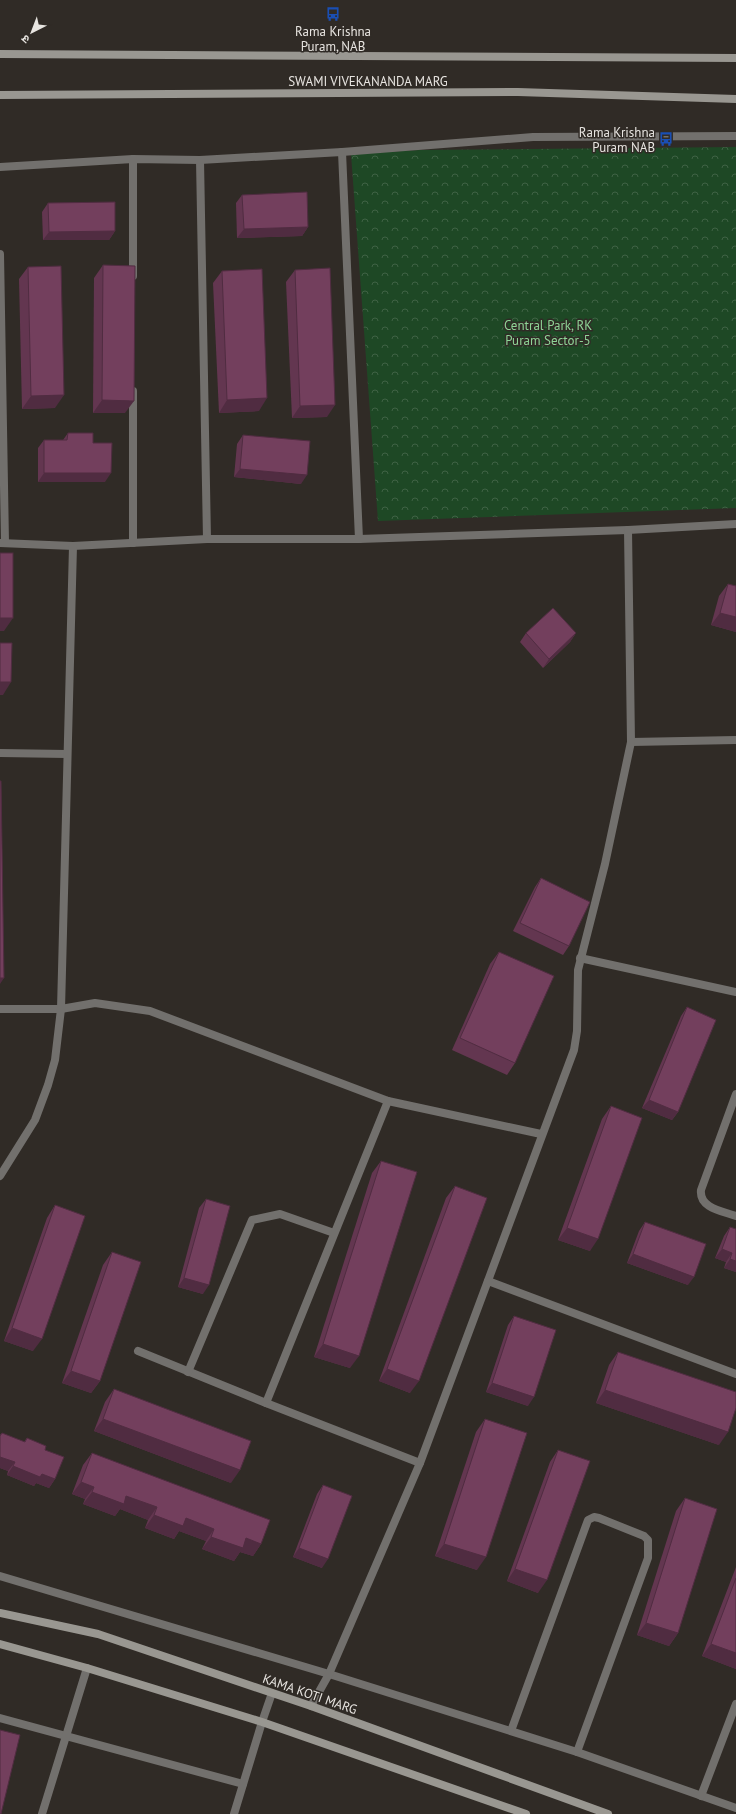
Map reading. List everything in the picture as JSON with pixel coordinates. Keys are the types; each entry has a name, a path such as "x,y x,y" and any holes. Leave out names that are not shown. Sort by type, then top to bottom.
{"street":[{"name":"SWAMI VIVEKANANDA MARG","path":"0,54 736,58"},
{"name":"SWAMI VIVEKANANDA MARG","path":"0,95 518,92 736,99"},
{"path":"0,167 134,159 200,160 342,152 533,137 736,136"},
{"path":"342,152 359,539"},
{"path":"133,287 134,159"},
{"path":"200,160 207,539"},
{"path":"0,254 3,543 72,546 207,539 359,539 628,530 736,524"},
{"path":"133,383 133,543"},
{"path":"311,1706 329,1674 420,1463 576,1041 578,970 580,958 605,864 632,742 628,530"},
{"path":"0,1176 34,1120 48,1085 55,1060 61,1009 72,546"},
{"path":"632,742 736,740"},
{"path":"0,753 67,754"},
{"path":"580,958 736,992"},
{"path":"0,1009 61,1009 95,1004 150,1011 388,1101 541,1134"},
{"path":"736,1094 700,1196 706,1205 736,1216"},
{"path":"266,1403 388,1101"},
{"path":"188,1372 252,1220 280,1214 334,1233"},
{"path":"488,1281 736,1374"},
{"path":"138,1351 420,1463"},
{"path":"511,1731 588,1520 594,1517 599,1518 644,1536 648,1540 648,1558 578,1752"},
{"path":"0,1576 329,1674 578,1752 736,1808"},
{"name":"KAMA KOTI MARG","path":"0,1613 98,1634 311,1706 608,1814"},
{"path":"0,1644 87,1668 262,1722 526,1814"},
{"path":"42,1814 87,1668"},
{"path":"234,1814 272,1694"},
{"path":"701,1796 736,1704"},
{"path":"0,1718 243,1784"}],"green space":[{"name":"Central Park, RK Puram Sector-5","path":"736,147 736,508 378,521 351,154 421,150"}],"building":[{"path":"307,192 308,227 244,229 242,195"},
{"path":"115,202 115,231 49,232 48,203"},
{"path":"103,265 135,266 134,401 102,400"},
{"path":"61,266 64,395 31,396 28,267"},
{"path":"330,268 335,405 300,406 295,270"},
{"path":"262,269 267,398 227,400 222,271"},
{"path":"68,433 93,433 93,443 112,443 111,473 44,473 44,440 67,440"},
{"path":"243,435 310,441 307,475 240,469"},
{"path":"0,553 13,553 13,618 0,618"},
{"path":"728,584 736,586 736,617 720,613"},
{"path":"553,608 576,633 549,659 526,633"},
{"path":"0,643 12,643 11,682 0,682"},
{"path":"1,781 4,978 0,978"},
{"path":"541,878 590,902 569,946 520,923"},
{"path":"499,952 554,976 515,1063 460,1038"},
{"path":"687,1007 716,1020 678,1112 649,1100"},
{"path":"611,1106 642,1118 598,1239 567,1228"},
{"path":"381,1161 417,1172 359,1356 323,1344"},
{"path":"455,1186 487,1198 419,1381 387,1369"},
{"path":"206,1199 230,1206 209,1285 184,1278"},
{"path":"55,1205 85,1216 42,1339 12,1328"},
{"path":"645,1222 706,1244 694,1277 633,1254"},
{"path":"730,1227 736,1229 736,1261 730,1259 732,1253 722,1249"},
{"path":"112,1252 141,1262 100,1381 71,1371"},
{"path":"514,1316 556,1330 534,1397 492,1383"},
{"path":"618,1352 736,1392 736,1408 728,1432 605,1390"},
{"path":"114,1389 251,1441 240,1470 103,1419"},
{"path":"485,1419 527,1433 486,1557 444,1544"},
{"path":"2,1433 25,1442 27,1438 46,1446 45,1450 64,1457 55,1479 42,1474 40,1477 13,1466 15,1462 0,1457 0,1436"},
{"path":"558,1450 590,1461 547,1580 515,1569"},
{"path":"92,1453 270,1520 261,1544 246,1538 243,1548 211,1537 214,1529 186,1518 183,1526 154,1515 157,1507 126,1496 124,1504 92,1492 94,1487 81,1482"},
{"path":"323,1485 352,1496 328,1559 299,1548"},
{"path":"685,1498 717,1509 678,1633 646,1623"},
{"path":"736,1578 736,1653 711,1644"},
{"path":"0,1730 20,1735 1,1814 0,1814"}],"place":[{"name":"Rama Krishna Puram, NAB","path":"333,14"},
{"name":"Rama Krishna Puram NAB","path":"666,139"}]}
